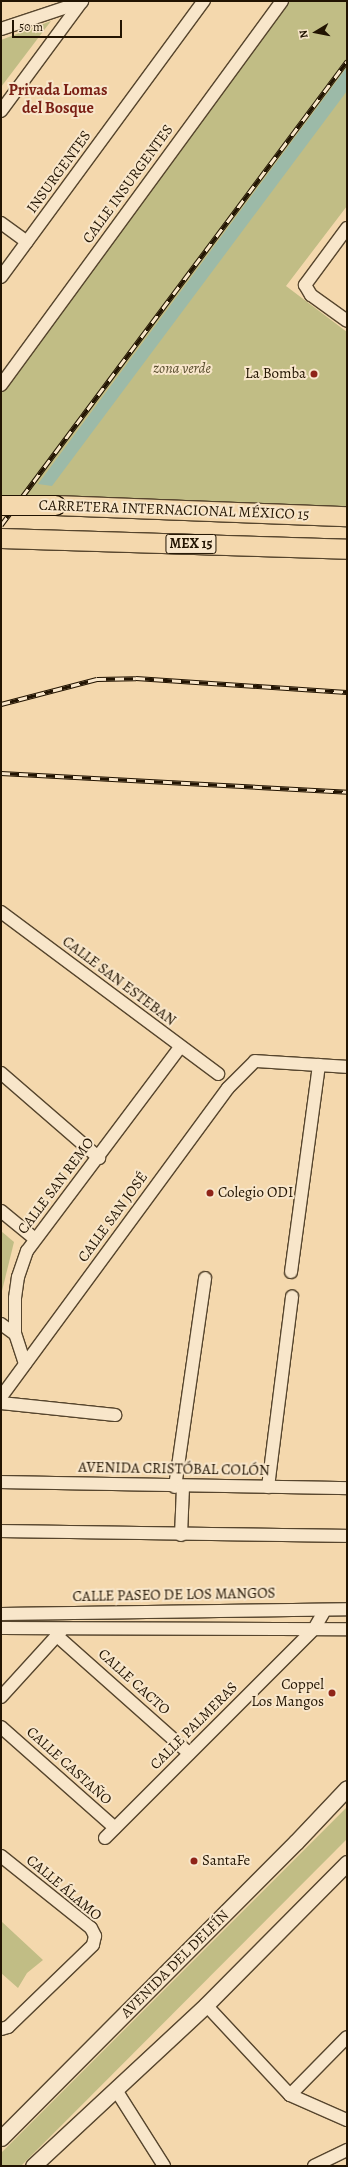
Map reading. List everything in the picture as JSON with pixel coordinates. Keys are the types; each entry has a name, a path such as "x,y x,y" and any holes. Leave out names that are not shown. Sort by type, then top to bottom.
{"main road":[{"name":"CARRETERA INTERNACIONAL MÉXICO 15","path":"1,505 347,516"},
{"name":"MEX 15","path":"1,538 347,549"}],"street":[{"path":"1,29 82,1"},
{"path":"1,111 82,1"},
{"name":"CALLE INSURGENTES","path":"1,385 282,1"},
{"name":"INSURGENTES","path":"1,277 198,3"},
{"path":"1,223 27,242"},
{"path":"347,228 305,285 311,295 347,321"},
{"name":"CALLE SAN ESTEBAN","path":"1,912 218,1074"},
{"name":"CALLE SAN REMO","path":"25,1364 14,1334 18,1277 27,1252 35,1239 99,1158 180,1047"},
{"name":"CALLE SAN JOSÉ","path":"1,1397 228,1088 256,1061 275,1060 320,1065"},
{"path":"291,1272 320,1065 347,1067"},
{"path":"1,1073 99,1158"},
{"path":"1,1211 35,1239"},
{"path":"181,1535 179,1463 205,1278"},
{"path":"268,1487 292,1297"},
{"path":"1,1324 14,1334"},
{"path":"1,1403 115,1414"},
{"name":"AVENIDA CRISTÓBAL COLÓN","path":"1,1482 179,1487 347,1488"},
{"path":"1,1531 181,1535 347,1536"},
{"name":"CALLE PASEO DE LOS MANGOS","path":"1,1614 347,1609"},
{"name":"CALLE PALMERAS","path":"105,1838 314,1629 325,1610"},
{"path":"1,1698 76,1612"},
{"name":"CALLE PASEO DE LOS MANGOS","path":"1,1628 60,1632 314,1629 347,1630"},
{"name":"CALLE CACTO","path":"60,1632 189,1753"},
{"name":"CALLE CASTAÑO","path":"1,1727 116,1828"},
{"name":"AVENIDA DEL DELFÍN","path":"1,2138 296,1842 347,1788"},
{"name":"CALLE ÁLAMO","path":"1,1856 91,1928 95,1936 93,1945 8,2027 1,2029"},
{"path":"36,2165 206,2005 347,1863"},
{"path":"206,2005 290,2095 347,2120"},
{"path":"290,2095 347,2037"},
{"path":"116,2090 164,2166"},
{"path":"314,2166 347,2150"}],"green space":[{"name":"zona verde","path":"286,1 347,1 347,206 286,286 347,332 347,509 1,496 1,392"},
{"path":"51,21 1,87 1,40"},
{"path":"1,1231 14,1242 1,1295"},
{"path":"347,1807 347,1839 21,2166 1,2166 1,2153"},
{"path":"1,1921 43,1960 27,1973 18,1988 1,1973"}],"shaded area":[{"path":"347,67 347,91 52,486 38,484"}],"railway":[{"path":"1,525 347,61"},
{"path":"1,704 97,679 136,678 347,692"},
{"path":"1,773 347,792"}],"place":[{"name":"La Bomba","path":"314,374"},
{"name":"Colegio ODI","path":"210,1193"},
{"name":"Coppel Los Mangos","path":"332,1693"},
{"name":"SantaFe","path":"194,1861"}],"district":[{"name":"Privada Lomas del Bosque","path":"58,99"}]}
